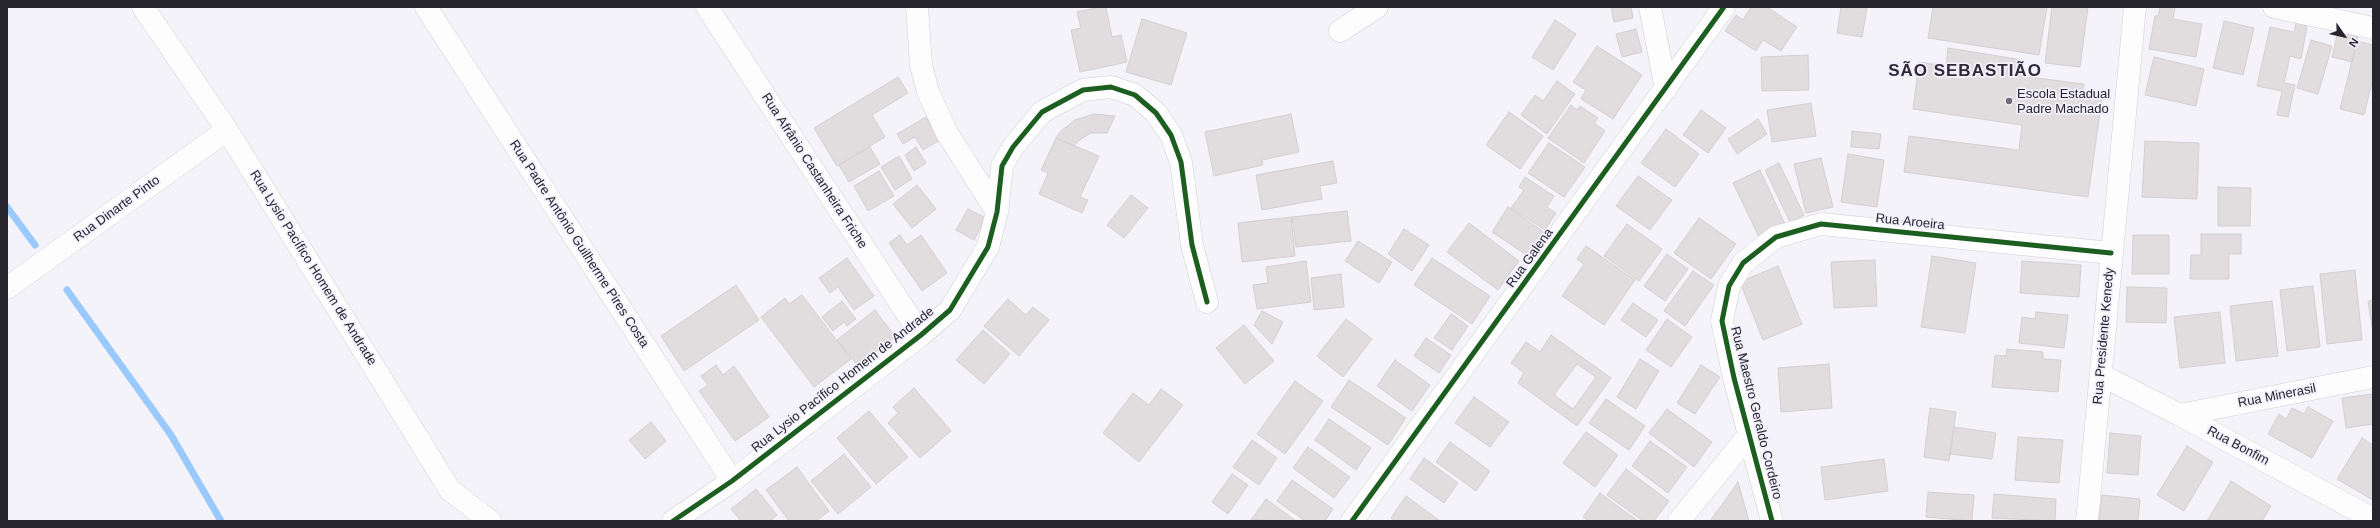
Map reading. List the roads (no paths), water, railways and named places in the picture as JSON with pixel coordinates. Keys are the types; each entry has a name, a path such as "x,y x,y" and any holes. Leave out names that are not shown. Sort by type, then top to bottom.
{"street":[{"name":"Rua Lysio Pacífico Homem de Andrade","path":"143,7 227,130 450,490 490,521"},
{"name":"Rua Padre Antônio Guilherme Pires Costa","path":"426,7 732,481"},
{"name":"Rua Afrânio Castanheira Friche","path":"707,7 922,336"},
{"path":"917,7 921,65 928,92 947,133 997,212"},
{"path":"1340,31 1377,7"},
{"path":"1650,7 1666,89"},
{"name":"Rua Galena","path":"1352,521 1724,7"},
{"name":"Rua Presidente Kenedy","path":"2087,521 2135,7"},
{"path":"2274,7 2373,28"},
{"name":"Rua Lysio Pacífico Homem de Andrade","path":"673,521 732,481 922,336 950,310 988,247 997,212 1002,166 1013,147 1042,112 1083,90 1111,87 1135,95 1156,113 1171,135 1181,162 1192,245 1206,302"},
{"name":"Rua Dinarte Pinto","path":"7,288 227,130"},
{"name":"Rua Aroeira","path":"1728,286 1742,263 1776,237 1821,224 2112,253"},
{"name":"Rua Maestro Geraldo Cordeiro","path":"1728,286 1722,320 1734,378 1772,521"},
{"name":"Rua Bonfim","path":"2101,375 2180,415 2373,520"},
{"name":"Rua Minerasil","path":"2180,415 2373,377"},
{"path":"1678,521 1749,435"}],"waterway":[{"path":"7,207 35,245"},
{"path":"67,290 171,435 221,521"}],"place":[{"name":"Escola Estadual Padre Machado","path":"2009,101"}],"district":[{"name":"SÃO SEBASTIÃO","path":"1965,71"}]}
